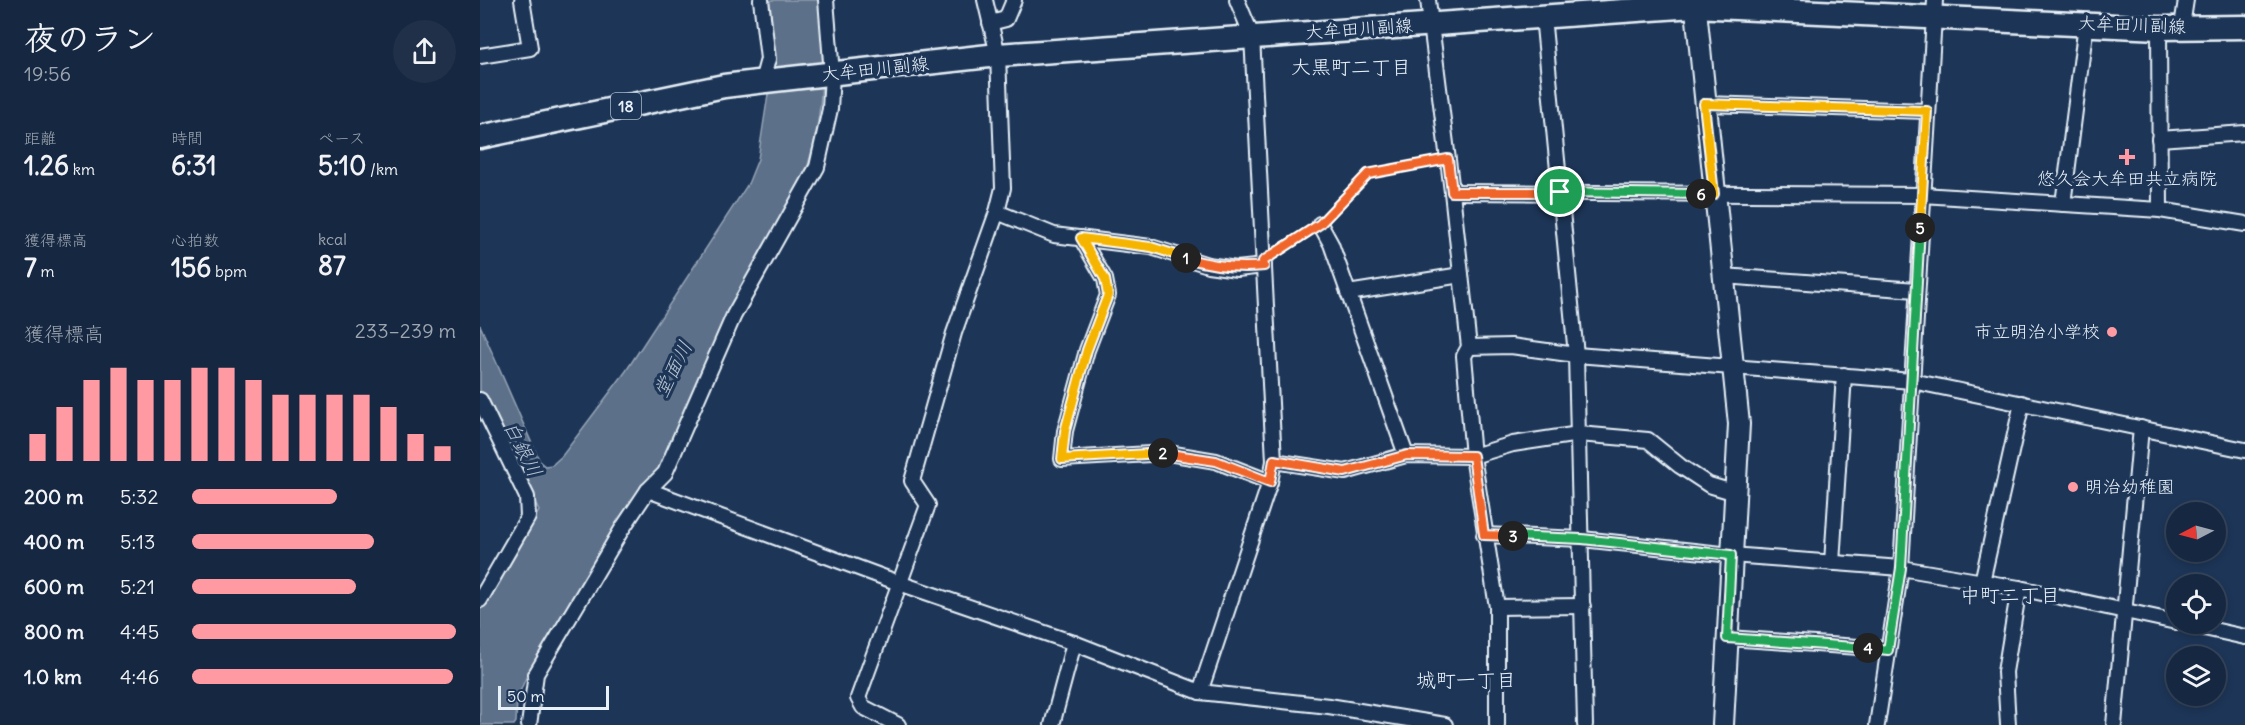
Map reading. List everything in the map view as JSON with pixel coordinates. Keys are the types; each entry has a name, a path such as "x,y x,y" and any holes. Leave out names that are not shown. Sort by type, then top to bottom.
{"main road":[{"name":"大牟田川副線","path":"480,137 655,99 768,80 998,55 1695,3 1933,8 2086,24 2159,28 2245,27"}],"street":[{"path":"480,56 530,48 522,0"},
{"path":"761,0 768,59 768,80"},
{"path":"529,725 536,674 622,529 648,490 665,473 734,315 817,167 830,110 826,0"},
{"path":"898,725 863,708 858,698 928,505 912,481 954,333 997,212 1003,188 998,55 985,0"},
{"path":"990,23 1006,19 1014,0"},
{"path":"1200,692 1270,482 1274,460 1252,36 1237,0"},
{"path":"1428,0 1469,347 1464,356 1473,456 1497,607 1497,725"},
{"path":"2182,26 2186,0"},
{"path":"1695,3 1739,424 1723,725"},
{"path":"1877,725 1901,568 1933,8"},
{"path":"1543,16 1576,355 1585,725"},
{"path":"2063,204 2086,24"},
{"path":"2159,28 2160,210"},
{"path":"1704,104 1927,111"},
{"path":"2159,139 2245,133"},
{"path":"1452,192 1922,195 2160,210 2245,224"},
{"path":"997,212 1053,235 1151,247 1208,265 1237,269 1264,264"},
{"path":"1320,224 1331,244 1407,455"},
{"path":"1081,238 1105,279 1108,295 1087,350 1065,431 1062,459 1168,453 1216,461 1270,482"},
{"path":"1348,293 1461,275"},
{"path":"1723,276 1917,290"},
{"path":"1469,347 1511,346 1576,355 1912,381 2245,450"},
{"path":"1832,563 1844,375"},
{"path":"480,400 526,497 528,517 480,600"},
{"path":"1982,582 2022,404"},
{"path":"2114,725 2141,428"},
{"path":"1274,460 1345,472 1407,455 1473,456 1513,444 1579,434 1648,440 1680,466 1710,485 1736,493"},
{"path":"648,490 899,583 1074,643 1200,692 1329,706 1444,725"},
{"path":"1484,535 1582,539 1731,555 1901,568 2019,588 2166,620"},
{"path":"2008,725 2005,672 2019,588"},
{"path":"1497,607 1583,606"},
{"path":"2226,633 2245,637"},
{"path":"1727,638 1888,650"},
{"path":"1052,725 1074,643"}],"lane":[{"path":"1264,264 1320,224 1368,174 1448,159"}],"water":[{"path":"769,0 820,0 822,83 818,124 808,165 686,416 660,463 658,473 652,476 633,502 527,675 517,699 516,722 514,725 480,725 480,608 539,511 480,390 480,325 540,462 545,466 552,465 562,456 626,371 748,184 758,159 773,62"}],"place":[{"name":"悠久会大牟田共立病院","path":"2127,157"},
{"name":"市立明治小学校","path":"2112,332"},
{"name":"明治幼稚園","path":"2073,487"}],"district":[{"name":"大黒町二丁目","path":"1351,67"},
{"name":"中町二丁目","path":"2010,595"},
{"name":"城町一丁目","path":"1466,680"}],"route":[{"path":"1704,104 1927,111 1901,568 1888,650 1727,638 1731,555 1582,539 1484,535 1473,456 1407,455 1345,472 1274,460 1270,482 1216,461 1168,453 1062,459 1065,431 1087,350 1108,295 1105,279 1081,238 1151,247 1208,265 1237,269 1264,266 1263,261 1320,224 1368,174 1448,159 1452,192 1560,192 1714,194 1704,104"}],"water label":[{"name":"堂面川","path":"673,369"},
{"name":"白銀川","path":"523,449"}]}
